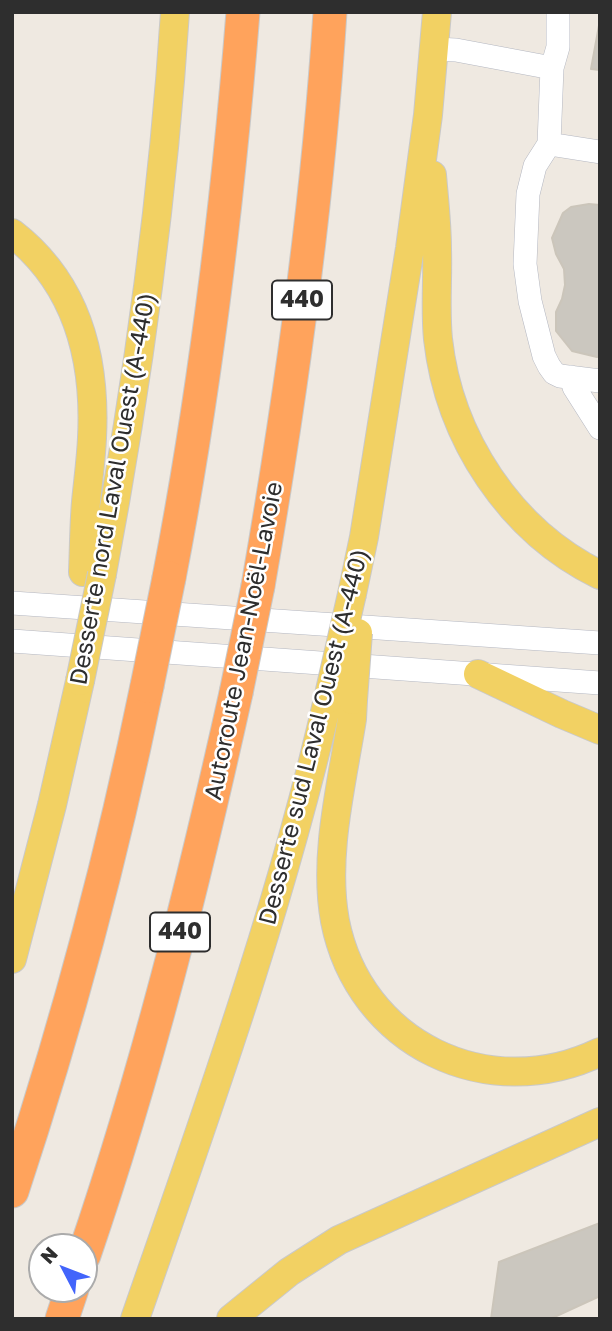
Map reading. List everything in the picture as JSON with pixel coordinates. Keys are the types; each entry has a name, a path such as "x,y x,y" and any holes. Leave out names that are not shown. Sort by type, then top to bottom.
{"highway":[{"path":"12,1191 65,1022 116,825 169,578 194,434 213,299 243,12"},
{"name":"Autoroute Jean-Noël-Lavoie","path":"91,1233 169,975 202,843 258,586 286,418 306,271 330,12"},
{"path":"12,1147 65,1022"}],"main road":[{"name":"Desserte nord Laval Ouest (A-440)","path":"12,959 52,806 80,681 93,573 131,409 150,271 175,12"},
{"name":"Desserte sud Laval Ouest (A-440)","path":"135,1319 256,965 300,813 341,699 403,297 428,115 437,12"},
{"path":"428,115 437,248 438,340 444,374 461,428 478,459 507,501 556,548 600,575"},
{"path":"12,233 46,264 66,294 78,320 87,354 92,431 86,504 93,573"},
{"path":"478,674 600,730"},
{"path":"341,699 352,719 334,841 332,895 335,920 344,952 368,997 390,1022 414,1041 444,1057 477,1068 526,1073 561,1066 600,1052"},
{"path":"231,1319 274,1282 339,1240 600,1122"}],"street":[{"path":"558,12 558,47 552,68 549,144 536,166 528,194 526,264 530,301 544,356 554,373 600,381"},
{"path":"434,49 456,50 552,68"},
{"path":"549,144 600,152"},
{"path":"570,377 600,428"},
{"path":"12,603 600,643"},
{"path":"12,641 600,682"}],"building":[{"path":"600,20 600,70 591,69"},
{"path":"600,205 600,356 597,357 572,351 556,331 556,312 565,285 564,269 552,238 563,213 571,207"},
{"path":"600,1223 600,1296 550,1319 491,1319 499,1262"}]}
